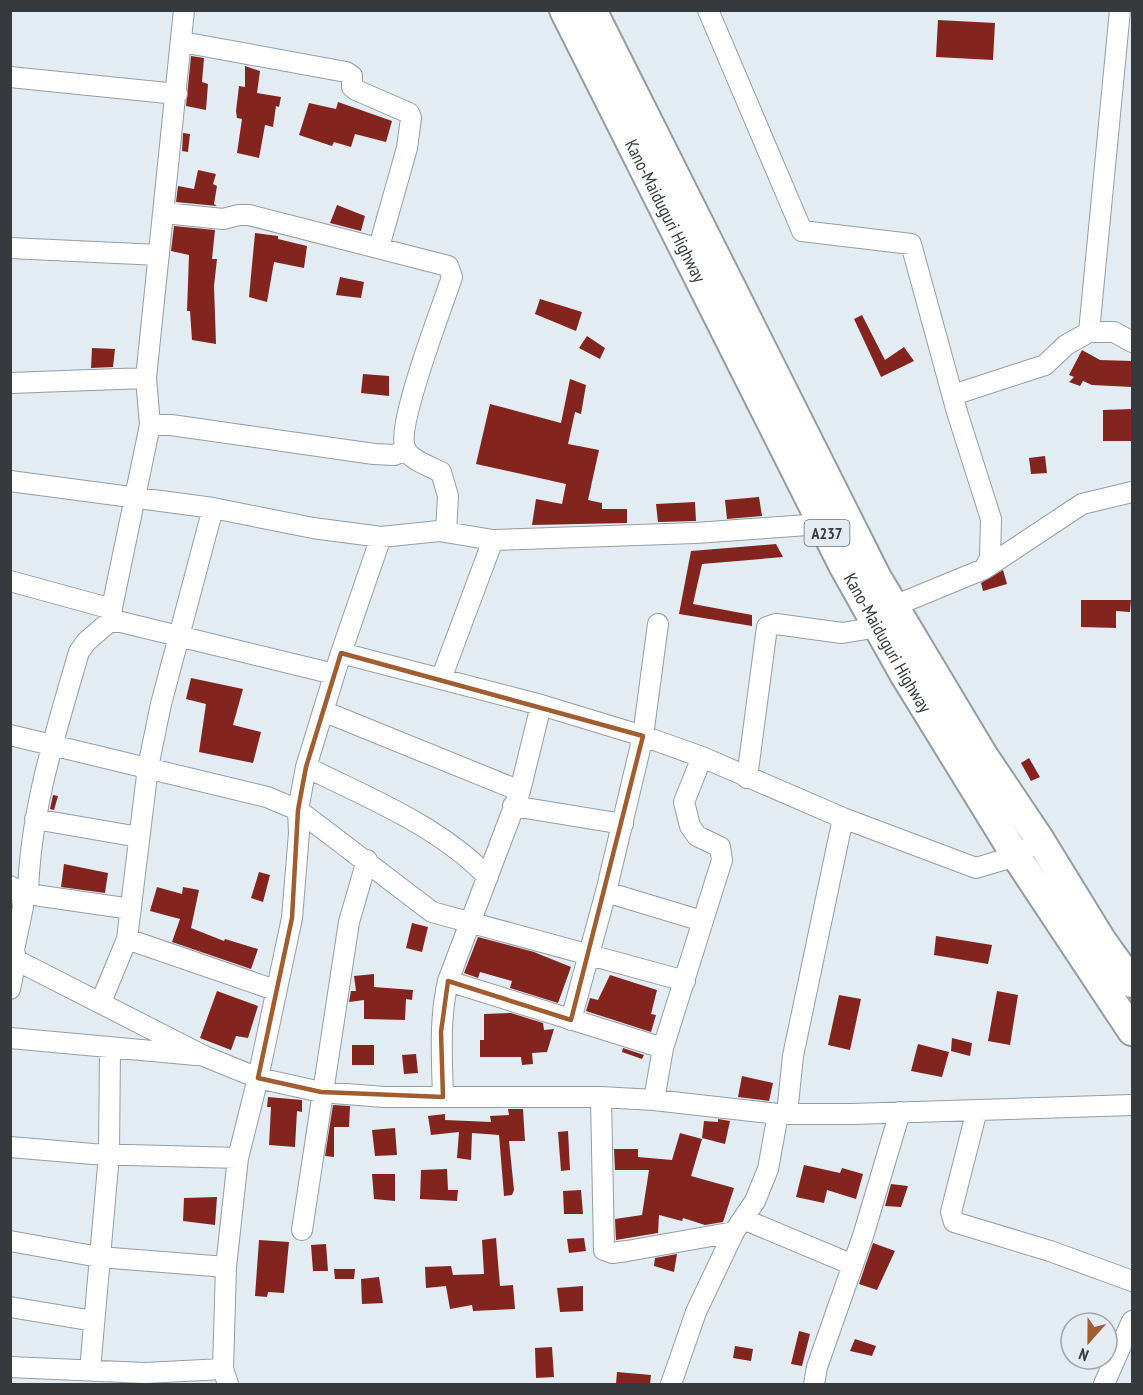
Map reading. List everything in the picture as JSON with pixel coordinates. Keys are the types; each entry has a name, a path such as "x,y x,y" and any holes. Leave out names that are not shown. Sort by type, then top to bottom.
{"highway":[{"name":"Kano-Maiduguri Highway","path":"564,10 822,524 983,755 1040,840 1102,941 1132,983"},
{"name":"Kano-Maiduguri Highway","path":"592,10 872,568 904,674 1016,856 1132,1031"}],"street":[{"path":"10,989 16,960 14,950 23,907 20,891 51,746 79,652 111,615 150,425 147,378 184,10"},
{"path":"708,10 802,231 911,244 953,395 991,519 990,558 984,569"},
{"path":"1089,332 1120,10"},
{"path":"182,42 346,72 352,76 352,87 356,90 408,113 411,118 407,148 379,247"},
{"path":"10,77 177,94"},
{"path":"164,213 223,219 249,215 350,243 379,247 448,266 452,272 408,415 403,443 406,450 441,472 448,496 446,532"},
{"path":"10,248 159,255"},
{"path":"953,395 1045,365 1066,345 1089,332 1123,330 1132,342"},
{"path":"10,383 147,378"},
{"path":"150,425 171,425 374,454 394,455 406,450"},
{"path":"10,481 213,508 314,528 381,537 446,532 493,540 694,533 822,524"},
{"path":"747,778 767,627 776,624 842,633 887,617 984,569 1082,504 1132,492"},
{"path":"101,1002 127,939 148,767 213,508"},
{"path":"10,1367 31,1376 90,1370 143,1379 226,1377 226,1267 238,1158 258,1078 292,918 299,833 298,810 306,767 334,674 381,537"},
{"path":"441,679 493,540"},
{"path":"10,581 180,636 334,674"},
{"path":"571,1020 606,892 643,736 658,624"},
{"path":"341,653 541,705 643,736 702,757 843,818 976,868 1016,856 1040,840"},
{"path":"443,1097 442,1005 448,981 516,798 541,705"},
{"path":"324,711 516,798 623,824"},
{"path":"10,735 267,797 298,810 367,860 432,912 685,981"},
{"path":"654,1100 663,1048 722,860 720,847 697,837 690,826 684,802 702,757"},
{"path":"306,767 400,813 452,845 488,877"},
{"path":"671,1384 696,1312 738,1226 755,1201 768,1169 782,1114 843,818"},
{"path":"35,819 140,837"},
{"path":"302,1230 321,1092 349,922 367,860"},
{"path":"20,891 131,909"},
{"path":"606,892 702,921"},
{"path":"127,939 275,990"},
{"path":"16,960 204,1056 258,1078 321,1092 443,1097 600,1097 654,1100 782,1114 1132,1105"},
{"path":"448,981 663,1048"},
{"path":"10,1038 204,1056"},
{"path":"90,1370 109,1155 110,1048"},
{"path":"600,1097 604,1250 612,1253 738,1226 853,1265"},
{"path":"977,1110 951,1212 954,1222 1050,1251 1132,1281"},
{"path":"814,1384 817,1367 853,1265 900,1112"},
{"path":"10,1147 109,1155 238,1158"},
{"path":"10,1241 99,1257 226,1267"},
{"path":"10,1307 94,1321"},
{"path":"1104,1384 1132,1321"}],"highlighted area":[{"path":"341,653 643,736 571,1020 448,981 441,1032 443,1097 321,1092 258,1078 292,918 298,810 306,767"}],"building":[{"path":"938,20 995,23 993,60 936,57"},
{"path":"191,56 204,58 202,82 208,84 206,110 186,106"},
{"path":"245,66 260,71 257,93 281,97 279,107 276,106 273,127 265,125 259,158 237,153 242,119 237,118 236,111 239,86 245,87"},
{"path":"338,102 392,121 386,142 355,134 351,147 334,142 332,146 299,135 309,103 336,109"},
{"path":"183,133 190,134 188,152 182,151"},
{"path":"198,170 216,174 213,184 217,186 214,204 217,206 176,202 178,186 194,189"},
{"path":"337,205 365,216 361,231 330,223"},
{"path":"174,226 215,230 212,259 217,259 214,286 216,344 192,340 190,311 187,311 189,255 171,251"},
{"path":"255,233 278,236 278,239 307,246 304,268 274,262 267,302 249,297"},
{"path":"340,277 364,282 361,298 336,295"},
{"path":"540,299 582,312 576,331 535,314"},
{"path":"862,315 885,360 904,347 914,361 881,377 854,319"},
{"path":"587,336 605,348 600,359 579,348"},
{"path":"92,348 115,349 113,367 91,368"},
{"path":"1082,350 1100,360 1132,361 1132,387 1092,385 1083,381 1080,386 1069,382 1074,377 1069,375"},
{"path":"363,374 389,376 389,396 361,393"},
{"path":"570,379 586,385 581,414 575,412 568,444 599,450 588,500 602,503 602,509 627,509 627,523 532,525 536,499 562,504 566,484 476,464 490,404 561,423"},
{"path":"1132,409 1132,441 1103,441 1103,410"},
{"path":"1045,456 1047,473 1031,474 1029,458"},
{"path":"759,497 762,516 727,519 725,500"},
{"path":"695,502 696,521 658,522 656,504"},
{"path":"776,544 783,557 702,564 693,604 752,615 752,626 679,614 691,551"},
{"path":"1003,570 1007,584 983,591 981,583"},
{"path":"1081,600 1131,600 1130,612 1116,611 1116,628 1081,627"},
{"path":"191,678 243,689 233,725 261,732 253,763 199,752 206,704 186,699"},
{"path":"1029,758 1040,777 1031,781 1021,763"},
{"path":"53,795 58,796 54,810 50,809"},
{"path":"64,864 108,873 105,893 61,887"},
{"path":"259,872 270,875 263,902 251,898"},
{"path":"157,887 182,894 183,887 199,890 191,928 224,941 225,939 258,949 251,969 172,942 180,919 150,911"},
{"path":"412,923 428,927 422,952 406,948"},
{"path":"936,936 992,945 988,964 934,955"},
{"path":"478,937 534,952 571,967 558,1003 510,988 512,981 480,972 478,978 464,973"},
{"path":"374,974 374,987 413,990 412,1000 406,999 405,1020 364,1019 364,1000 349,1002 351,991 356,991 354,976"},
{"path":"610,975 657,990 651,1014 656,1015 651,1032 586,1011 590,998 598,1000"},
{"path":"217,991 258,1006 248,1038 236,1036 231,1050 200,1038"},
{"path":"997,991 1018,995 1010,1045 988,1041"},
{"path":"839,995 861,999 850,1050 828,1045"},
{"path":"511,1013 543,1023 544,1030 554,1029 547,1052 532,1053 533,1064 522,1065 521,1057 480,1057 480,1040 484,1040 484,1014"},
{"path":"952,1038 972,1043 970,1056 951,1051"},
{"path":"918,1044 949,1052 942,1077 911,1071"},
{"path":"352,1045 374,1045 374,1065 352,1065"},
{"path":"623,1048 644,1055 642,1059 622,1052"},
{"path":"416,1054 418,1073 404,1074 402,1055"},
{"path":"742,1076 773,1083 769,1101 738,1097"},
{"path":"268,1097 302,1100 302,1112 297,1111 295,1147 269,1145 271,1107 267,1107"},
{"path":"333,1105 350,1106 349,1127 334,1127 334,1157 325,1156"},
{"path":"508,1109 523,1109 525,1141 509,1141 514,1190 512,1195 504,1196 499,1135 472,1133 471,1160 457,1158 459,1132 431,1135 428,1116 445,1114 445,1120 491,1122 490,1116 509,1115"},
{"path":"718,1119 730,1121 725,1144 702,1138 704,1121 718,1122"},
{"path":"395,1128 397,1155 375,1156 372,1130"},
{"path":"568,1131 570,1170 561,1171 558,1132"},
{"path":"680,1133 702,1139 691,1176 734,1188 723,1222 705,1225 683,1218 682,1221 659,1215 658,1233 616,1240 615,1219 642,1215 649,1170 615,1170 614,1149 638,1149 638,1157 672,1160"},
{"path":"804,1165 840,1173 842,1168 863,1174 856,1199 827,1190 824,1203 796,1197"},
{"path":"447,1169 448,1190 458,1190 457,1201 420,1199 421,1170"},
{"path":"372,1174 395,1174 395,1201 374,1199"},
{"path":"891,1184 908,1186 901,1207 885,1206"},
{"path":"581,1190 583,1214 564,1214 563,1191"},
{"path":"217,1197 215,1225 183,1221 184,1198"},
{"path":"496,1238 500,1286 513,1285 515,1309 473,1311 472,1305 450,1309 446,1286 426,1288 425,1267 451,1266 453,1275 484,1274 482,1240"},
{"path":"584,1238 586,1251 569,1253 567,1239"},
{"path":"259,1240 289,1242 284,1293 268,1292 267,1297 255,1296"},
{"path":"873,1243 895,1251 877,1290 859,1284"},
{"path":"326,1244 328,1271 313,1271 311,1245"},
{"path":"677,1254 674,1272 654,1266 655,1258"},
{"path":"334,1269 355,1269 354,1279 335,1279"},
{"path":"379,1277 383,1303 362,1304 361,1279"},
{"path":"583,1286 583,1311 560,1312 557,1288"},
{"path":"799,1331 810,1334 802,1366 791,1364"},
{"path":"855,1339 876,1346 872,1356 850,1351"},
{"path":"735,1346 753,1349 751,1361 733,1358"},
{"path":"552,1347 554,1377 536,1378 535,1348"},
{"path":"617,1372 651,1375 650,1384 616,1384"}]}
